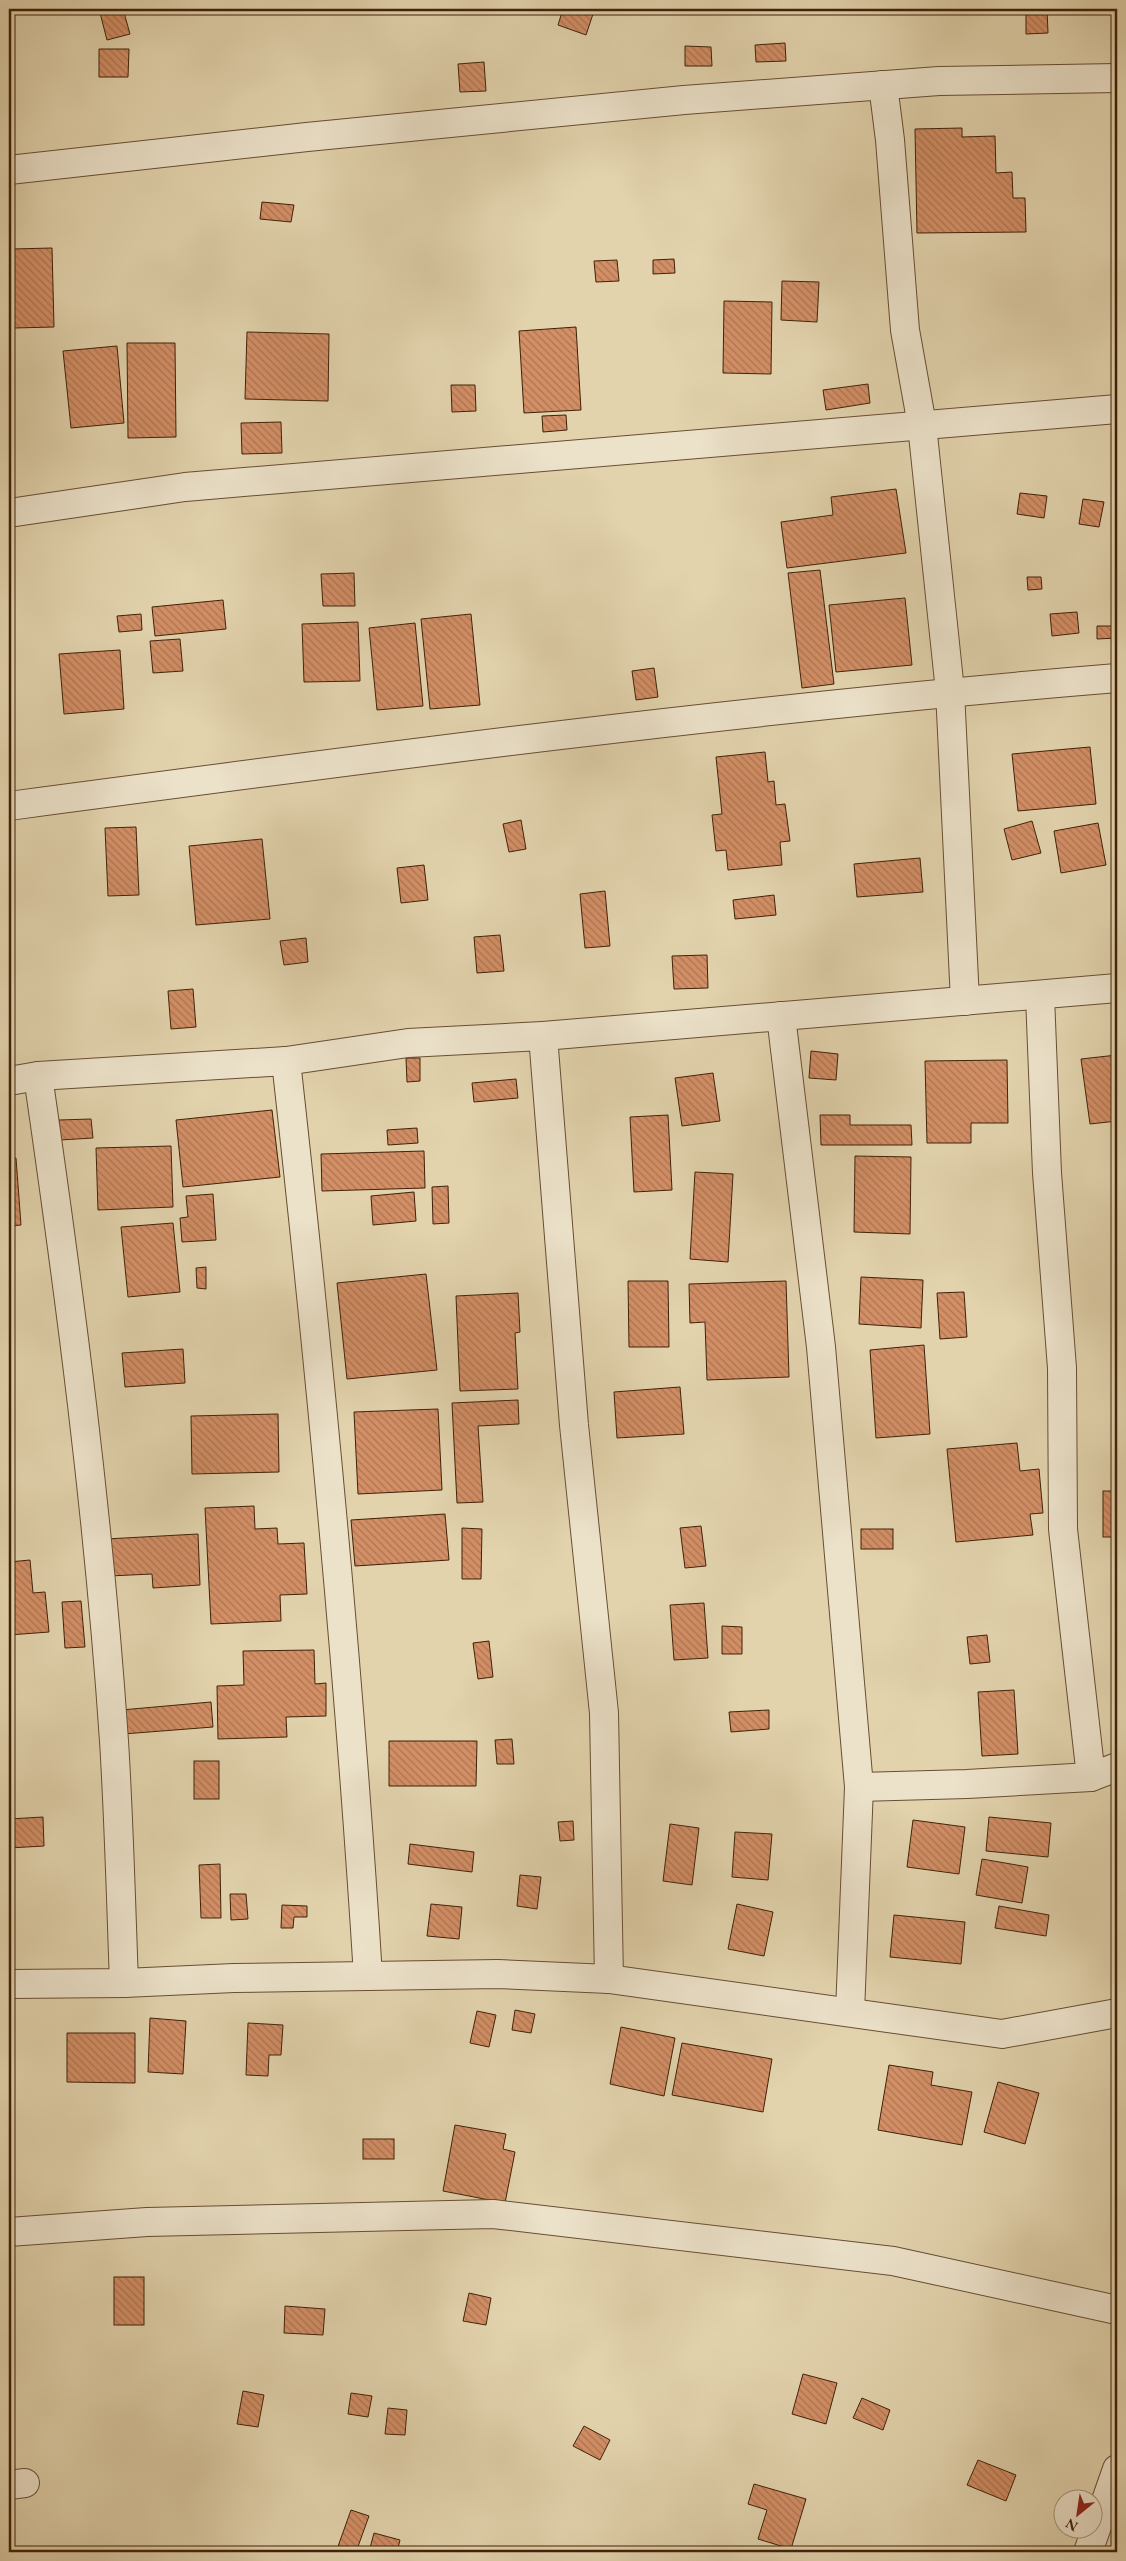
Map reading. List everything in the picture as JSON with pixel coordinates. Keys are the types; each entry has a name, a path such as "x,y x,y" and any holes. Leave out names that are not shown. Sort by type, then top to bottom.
{"street":[{"path":"9,170 307,137 664,102 939,81 1117,78"},
{"path":"883,85 890,140 905,330 922,425 950,691 965,1001"},
{"path":"9,513 185,487 1117,409"},
{"path":"9,806 323,764 950,691 1117,678"},
{"path":"9,1081 38,1076 286,1061 408,1044 543,1036 1040,996 1117,988"},
{"path":"1040,996 1047,1173 1062,1368 1063,1529 1091,1777"},
{"path":"781,1016 821,1347 859,1787 850,2012"},
{"path":"543,1036 574,1425 604,1713 610,1979"},
{"path":"286,1061 318,1340 355,1764 368,1976"},
{"path":"38,1076 71,1306 94,1518 114,1740 124,1983"},
{"path":"859,1787 967,1784 1091,1777 1117,1766"},
{"path":"9,1984 498,1974 610,1979 1002,2034 1117,2013"},
{"path":"9,2232 147,2222 493,2214 893,2260 1117,2310"},
{"path":"1088,2552 1117,2469"}],"building":[{"path":"99,9 123,9 130,34 107,40"},
{"path":"563,9 578,9 593,14 586,35 558,25"},
{"path":"1026,9 1047,9 1048,33 1026,34"},
{"path":"785,43 786,61 756,62 755,45"},
{"path":"685,46 711,47 712,66 685,66"},
{"path":"99,49 129,49 128,77 99,77"},
{"path":"484,62 486,91 460,92 458,64"},
{"path":"962,128 962,137 995,136 996,173 1012,172 1013,198 1025,198 1026,232 917,233 915,129"},
{"path":"262,202 294,205 291,222 260,219"},
{"path":"52,248 54,327 14,328 12,249"},
{"path":"674,259 675,273 653,274 653,260"},
{"path":"617,260 619,281 596,282 594,261"},
{"path":"782,281 819,282 817,322 781,320"},
{"path":"724,301 772,302 771,374 723,373"},
{"path":"576,327 581,410 524,413 519,331"},
{"path":"247,332 329,334 328,401 245,399"},
{"path":"127,343 175,343 176,437 128,438"},
{"path":"117,346 124,423 71,428 63,351"},
{"path":"868,384 870,403 826,410 823,390"},
{"path":"451,385 475,385 476,411 452,412"},
{"path":"566,415 567,430 543,432 542,416"},
{"path":"281,422 282,453 242,454 241,423"},
{"path":"896,489 906,553 787,568 781,522 833,515 831,497"},
{"path":"1020,493 1047,496 1044,518 1017,514"},
{"path":"1083,499 1104,502 1099,527 1079,524"},
{"path":"820,570 834,684 802,688 788,573"},
{"path":"354,573 355,606 323,606 321,574"},
{"path":"1027,577 1041,577 1042,589 1028,590"},
{"path":"905,598 912,665 836,672 829,605"},
{"path":"223,600 226,629 155,636 152,607"},
{"path":"1077,612 1079,633 1052,636 1050,614"},
{"path":"141,614 142,630 119,632 117,616"},
{"path":"471,614 480,705 430,709 421,619"},
{"path":"358,622 360,681 304,682 302,624"},
{"path":"415,623 423,706 377,710 369,628"},
{"path":"1097,626 1117,626 1117,638 1097,639"},
{"path":"180,639 183,671 153,673 150,641"},
{"path":"120,650 124,709 64,714 59,654"},
{"path":"654,668 658,697 636,700 632,671"},
{"path":"1090,747 1096,804 1018,811 1012,754"},
{"path":"765,752 768,782 774,781 776,805 785,804 790,841 780,842 782,865 728,870 726,850 716,851 712,815 722,814 716,757"},
{"path":"521,820 526,849 509,852 503,824"},
{"path":"1032,821 1041,853 1012,860 1004,829"},
{"path":"1098,823 1106,865 1061,873 1054,831"},
{"path":"136,827 139,895 108,896 105,828"},
{"path":"262,839 270,919 196,925 189,846"},
{"path":"920,858 923,892 857,897 854,864"},
{"path":"424,865 428,900 401,903 397,868"},
{"path":"605,891 610,946 585,948 580,894"},
{"path":"774,895 776,915 735,919 733,900"},
{"path":"500,935 504,971 477,973 474,937"},
{"path":"306,938 308,962 284,965 280,941"},
{"path":"707,955 708,988 674,989 672,956"},
{"path":"193,989 196,1027 171,1029 168,991"},
{"path":"811,1051 838,1054 836,1080 809,1078"},
{"path":"1117,1055 1117,1121 1090,1124 1081,1059"},
{"path":"406,1058 420,1058 420,1081 407,1082"},
{"path":"1007,1060 1008,1123 971,1123 971,1143 927,1143 925,1061"},
{"path":"713,1073 720,1121 682,1126 675,1078"},
{"path":"516,1079 518,1098 474,1102 472,1083"},
{"path":"272,1110 280,1177 183,1187 176,1120"},
{"path":"668,1115 672,1190 634,1192 630,1117"},
{"path":"820,1115 850,1115 850,1125 911,1125 912,1145 821,1145"},
{"path":"91,1119 93,1138 60,1140 59,1120"},
{"path":"417,1128 418,1143 388,1145 387,1130"},
{"path":"171,1146 173,1207 98,1210 96,1148"},
{"path":"424,1151 425,1188 322,1191 321,1154"},
{"path":"855,1156 911,1157 910,1234 854,1232"},
{"path":"16,1158 21,1225 9,1226 9,1159"},
{"path":"695,1172 733,1174 728,1262 690,1259"},
{"path":"448,1186 449,1223 433,1224 432,1187"},
{"path":"414,1192 416,1221 373,1225 371,1196"},
{"path":"213,1194 216,1240 182,1242 180,1218 188,1217 186,1196"},
{"path":"173,1223 180,1292 128,1297 121,1227"},
{"path":"206,1267 206,1289 197,1288 196,1268"},
{"path":"426,1274 437,1370 347,1379 337,1283"},
{"path":"861,1277 923,1280 921,1328 859,1324"},
{"path":"628,1281 668,1281 669,1347 629,1347"},
{"path":"786,1281 789,1377 707,1380 705,1322 690,1323 689,1284"},
{"path":"964,1292 967,1337 940,1339 937,1293"},
{"path":"518,1293 520,1332 515,1333 518,1389 460,1391 456,1296"},
{"path":"924,1345 930,1434 876,1438 870,1350"},
{"path":"183,1349 185,1383 125,1387 122,1353"},
{"path":"680,1387 684,1434 617,1438 614,1392"},
{"path":"518,1400 519,1424 478,1426 483,1502 457,1503 452,1403"},
{"path":"438,1409 442,1490 358,1494 354,1412"},
{"path":"278,1414 279,1472 192,1474 191,1416"},
{"path":"13,1415 14,1440 9,1440 9,1416"},
{"path":"1017,1443 1020,1471 1039,1469 1043,1513 1030,1514 1033,1535 956,1542 947,1449"},
{"path":"1103,1491 1117,1491 1117,1537 1103,1537"},
{"path":"254,1506 255,1529 277,1528 278,1544 304,1543 307,1594 280,1595 281,1621 211,1624 205,1508"},
{"path":"445,1514 449,1560 355,1566 351,1520"},
{"path":"701,1526 706,1566 685,1568 680,1528"},
{"path":"462,1528 482,1529 481,1579 462,1579"},
{"path":"861,1529 893,1529 893,1549 861,1549"},
{"path":"198,1534 200,1585 153,1588 152,1574 109,1576 106,1539"},
{"path":"30,1560 33,1593 45,1592 49,1632 9,1635 9,1562"},
{"path":"81,1601 85,1647 65,1648 62,1602"},
{"path":"704,1603 708,1658 674,1660 670,1605"},
{"path":"722,1626 742,1627 742,1654 722,1654"},
{"path":"987,1635 990,1662 970,1664 967,1637"},
{"path":"489,1641 493,1677 478,1679 473,1643"},
{"path":"314,1650 315,1684 326,1683 326,1716 286,1717 287,1737 218,1739 217,1686 244,1685 243,1651"},
{"path":"1014,1690 1018,1754 982,1756 978,1692"},
{"path":"211,1702 213,1727 123,1734 121,1710"},
{"path":"769,1710 769,1729 731,1732 729,1712"},
{"path":"512,1739 514,1764 497,1764 495,1740"},
{"path":"389,1741 477,1741 476,1786 389,1786"},
{"path":"194,1761 219,1761 219,1799 194,1799"},
{"path":"43,1817 44,1846 9,1848 9,1819"},
{"path":"989,1817 1051,1823 1048,1857 986,1851"},
{"path":"913,1820 965,1827 959,1874 907,1867"},
{"path":"573,1821 574,1840 560,1841 558,1822"},
{"path":"670,1824 699,1828 692,1885 663,1881"},
{"path":"735,1832 772,1834 768,1880 732,1877"},
{"path":"410,1844 474,1852 472,1872 408,1864"},
{"path":"982,1859 1028,1867 1022,1903 976,1895"},
{"path":"220,1864 221,1918 201,1918 199,1865"},
{"path":"520,1875 541,1877 537,1909 517,1906"},
{"path":"230,1894 246,1894 248,1919 231,1920"},
{"path":"431,1904 462,1907 459,1939 427,1936"},
{"path":"737,1904 773,1912 764,1956 728,1949"},
{"path":"282,1905 307,1906 307,1917 294,1917 293,1928 281,1928"},
{"path":"999,1906 1049,1915 1046,1936 995,1928"},
{"path":"894,1915 965,1922 961,1964 890,1957"},
{"path":"515,2010 535,2014 531,2033 512,2030"},
{"path":"477,2011 496,2015 489,2047 470,2043"},
{"path":"150,2018 186,2021 183,2074 148,2072"},
{"path":"248,2023 283,2025 281,2055 269,2055 268,2076 246,2075"},
{"path":"621,2027 675,2038 664,2096 610,2084"},
{"path":"67,2033 135,2033 135,2083 67,2082"},
{"path":"682,2043 772,2059 763,2112 672,2095"},
{"path":"889,2065 933,2072 931,2085 972,2092 962,2145 878,2130"},
{"path":"998,2082 1039,2093 1025,2144 984,2132"},
{"path":"455,2125 506,2134 503,2149 515,2152 505,2203 443,2191"},
{"path":"363,2139 394,2139 394,2159 363,2159"},
{"path":"114,2277 144,2277 144,2325 114,2325"},
{"path":"469,2293 491,2298 486,2325 463,2321"},
{"path":"285,2306 325,2309 323,2335 284,2333"},
{"path":"803,2374 837,2383 826,2424 792,2414"},
{"path":"243,2391 264,2395 258,2427 237,2424"},
{"path":"351,2393 372,2396 368,2417 348,2414"},
{"path":"862,2398 890,2410 883,2430 853,2418"},
{"path":"388,2408 407,2410 405,2435 385,2434"},
{"path":"584,2426 610,2440 600,2460 573,2446"},
{"path":"978,2460 1016,2475 1006,2501 967,2485"},
{"path":"754,2484 806,2499 791,2549 758,2539 767,2510 748,2504"},
{"path":"351,2510 369,2516 356,2552 336,2552"},
{"path":"374,2533 400,2540 397,2552 369,2552"}]}
